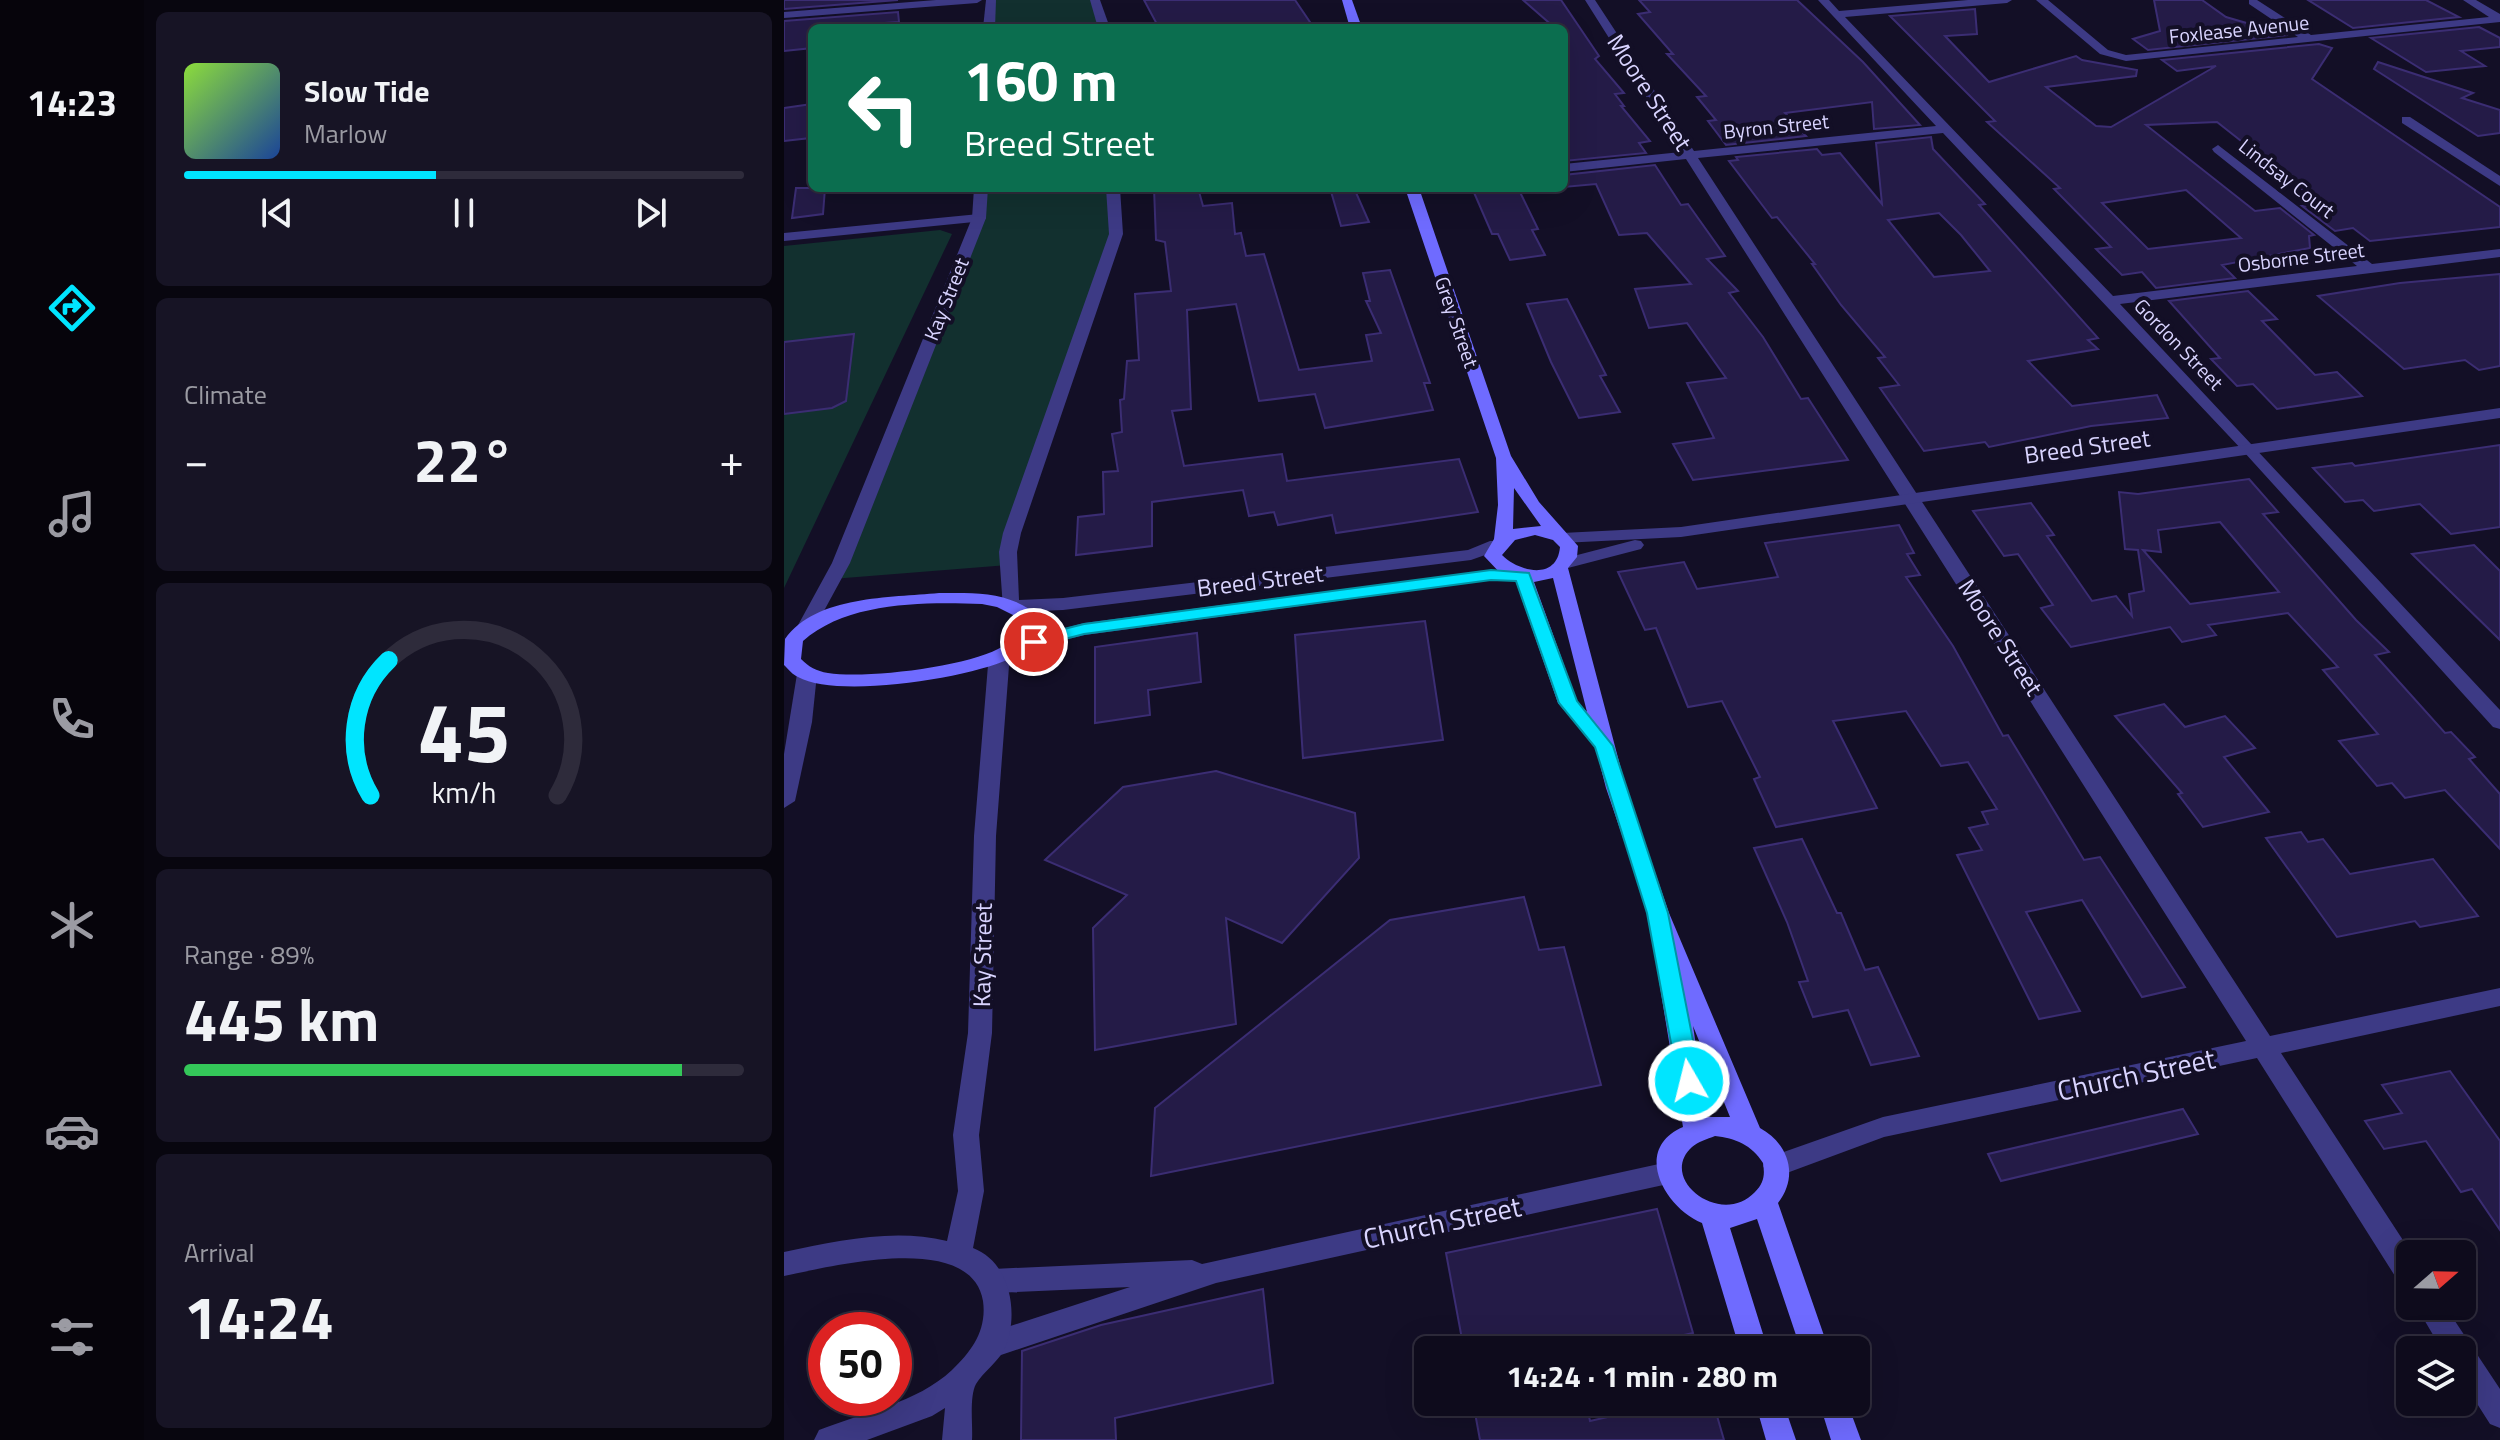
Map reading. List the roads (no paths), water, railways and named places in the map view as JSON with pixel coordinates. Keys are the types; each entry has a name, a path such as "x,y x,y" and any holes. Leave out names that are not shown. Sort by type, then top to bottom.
{"main road":[{"path":"1347,0 1355,24"},
{"name":"Grey Street","path":"1413,192 1503,456 1532,504 1560,536"},
{"name":"Grey Street","path":"1500,542 1507,505 1503,456"},
{"path":"1535,530 1560,536 1572,554 1564,566 1536,577 1519,575 1500,567 1493,556 1500,542 1535,530"},
{"path":"1564,566 1604,746 1658,913 1748,1130 1771,1151 1776,1166 1772,1191 1764,1201 1741,1214 1713,1216 1682,1200 1672,1187 1668,1173 1672,1152 1696,1129 1731,1125 1748,1130"},
{"path":"1519,575 1568,703 1604,746"},
{"path":"970,598 1012,605 1025,622 1024,632 1008,651 954,669 903,677 854,679 796,672 790,650 796,633 834,615 894,604 970,598"},
{"path":"1658,913 1682,1032 1696,1129"},
{"path":"1764,1201 1810,1336"},
{"path":"1713,1216 1750,1336"},
{"path":"1773,1416 1781,1440"},
{"path":"1838,1416 1846,1440"}],"street":[{"path":"784,15 977,0"},
{"path":"989,24 991,0"},
{"path":"1095,0 1103,24"},
{"name":"Moore Street","path":"1590,0 2396,1253"},
{"name":"Gordon Street","path":"1823,0 2250,449 2500,722"},
{"path":"1837,14 2007,0"},
{"name":"Foxlease Avenue","path":"2041,0 2104,52 2126,58 2500,19"},
{"path":"2468,0 2500,19"},
{"path":"2253,2 2311,40"},
{"path":"2406,120 2500,182"},
{"name":"Byron Street","path":"1568,168 1945,129"},
{"name":"Lindsay Court","path":"2218,149 2369,269"},
{"name":"Kay Street","path":"796,633 841,563 979,218 981,192"},
{"path":"1012,605 1008,552 1012,533 1116,234 1113,192"},
{"path":"784,237 979,218"},
{"name":"Osborne Street","path":"2107,301 2500,253"},
{"name":"Breed Street","path":"1560,536 1681,532 2500,413"},
{"name":"Breed Street","path":"1564,566 1681,532"},
{"name":"Breed Street","path":"1012,605 1063,604 1471,555 1500,542"},
{"name":"Breed Street","path":"1008,651 1084,629 1491,575 1519,575"},
{"name":"Kay Street","path":"958,1255 971,1191 967,1113 980,1033 985,836 998,665 1008,651"},
{"path":"784,801 802,720 796,672"},
{"name":"Church Street","path":"1776,1166 1883,1127 2500,997"},
{"name":"Church Street","path":"992,1345 1216,1271 1668,1173"},
{"path":"784,1264 838,1251 893,1246 958,1255 982,1267 993,1281 998,1311 992,1345 961,1381 922,1406 829,1440"},
{"name":"Church Street","path":"993,1281 1216,1271"},
{"path":"2476,1377 2500,1414"},
{"path":"957,1440 961,1381"}]}
